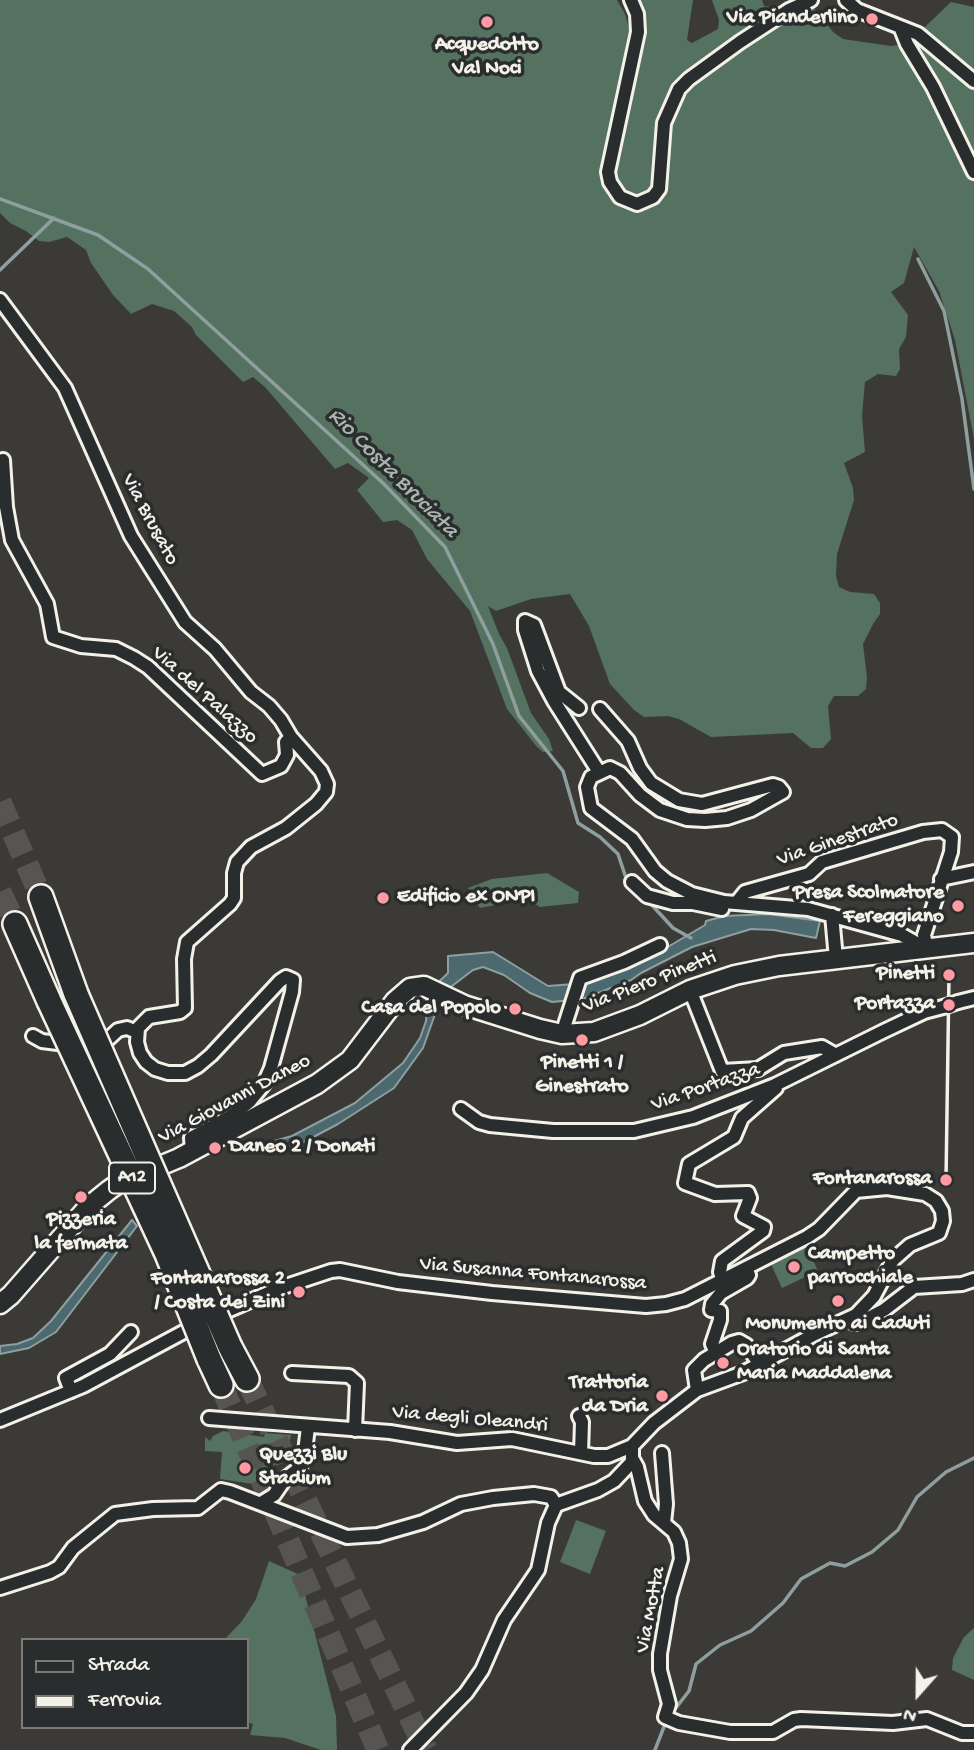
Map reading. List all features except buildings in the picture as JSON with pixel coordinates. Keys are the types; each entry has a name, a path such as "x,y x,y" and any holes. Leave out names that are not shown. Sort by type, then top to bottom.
{"highway":[{"name":"A12","path":"41,897 76,995 230,1346 247,1379"},
{"name":"A12","path":"15,924 167,1254 221,1385"}],"street":[{"path":"631,0 637,13 638,32 608,172 610,182 620,197 637,204 646,202 659,189 664,123 679,89 786,5 811,0"},
{"path":"846,0 857,10 918,34 974,81"},
{"path":"901,29 933,87 974,172"},
{"name":"Via Brusato","path":"0,300 65,388 131,536 185,622 215,649 251,692 270,706 291,737"},
{"name":"Via del Palazzo","path":"3,460 6,507 12,540 47,604 53,637 81,646 116,649 134,658 156,675 262,774 281,766 287,754 286,742 291,737 326,780 326,792 316,804 298,820 246,852 235,867 234,898 187,943 184,960 185,1008 180,1012 149,1017 141,1023 137,1032"},
{"path":"579,708 559,692 534,625 525,621 525,630 538,671 599,772"},
{"path":"600,709 628,741 640,768 651,783 679,800 702,804 773,785 783,792 751,810 727,818 687,819 660,810 640,795 620,773 610,768 591,776 587,787 591,807 632,839 655,871 667,881 692,894 724,902 808,909 832,915 902,935 927,949"},
{"name":"Via Ginestrato","path":"737,902 745,892 809,874 822,862 923,832 942,830 952,837 951,852 924,935 927,949"},
{"path":"941,879 974,872"},
{"path":"692,894 687,898 673,898 636,881 626,882 648,896 673,903 693,903 725,910 763,910 796,914 808,909"},
{"path":"832,915 836,959"},
{"name":"Via Piero Pinetti","path":"424,986 460,1003 532,1027 562,1034 594,1032 640,1015 690,990 735,975 836,959 974,943"},
{"name":"Via Piero Pinetti","path":"562,1034 580,978 660,945"},
{"path":"33,1036 42,1041 81,1046 105,1042 118,1030 127,1028 137,1032 140,1053 155,1069 167,1073 185,1073 211,1055 280,981 286,977 293,980 271,1068 264,1084 250,1101 233,1115 191,1138 191,1151"},
{"name":"Via Giovanni Daneo","path":"0,1304 88,1207 119,1182 191,1151 317,1084 350,1060 395,1001 410,988 424,986"},
{"name":"Via Portazza","path":"690,990 722,1071 758,1069 784,1053 822,1047 836,1055"},
{"name":"Via Portazza","path":"461,1108 479,1122 490,1125 553,1131 634,1131 693,1117 778,1084 914,1017 974,998"},
{"path":"722,1279 722,1261 763,1231 764,1227 743,1216 750,1197 748,1193 715,1194 685,1183 689,1164 734,1137 742,1118 776,1089 778,1084"},
{"name":"Via Susanna Fontanarossa","path":"0,1420 71,1391 204,1321 280,1288 331,1271 340,1270 398,1282 492,1293 646,1306 685,1299 820,1229 856,1191 887,1188 925,1194 936,1201 942,1211 943,1221 939,1233 910,1245 892,1260 866,1307 848,1319"},
{"path":"720,1352 713,1348 712,1344 720,1320 720,1311 710,1310 721,1293 747,1278 749,1275 746,1268"},
{"path":"410,1750 466,1693 482,1670 504,1620 538,1570 548,1523 556,1505 609,1485 632,1462 632,1452 654,1423 697,1390 743,1373 848,1319 854,1323 860,1322 884,1310 914,1287 962,1284 974,1280"},
{"path":"71,1391 66,1378 110,1354 131,1332"},
{"path":"697,1390 694,1370 704,1360 739,1341 746,1345 759,1363"},
{"path":"292,1373 349,1376 357,1383 355,1430"},
{"name":"Via degli Oleandri","path":"579,1416 582,1422 581,1453"},
{"name":"Via degli Oleandri","path":"209,1418 390,1432 457,1443 512,1439 608,1456 632,1452"},
{"path":"261,1503 274,1495 304,1460 308,1427"},
{"name":"Via Motta","path":"632,1452 645,1501 654,1515 674,1532 679,1543 681,1559 670,1596 660,1654 660,1670 669,1704 668,1719 730,1732 773,1732 801,1718 893,1723 927,1719 962,1733 974,1732"},
{"path":"662,1453 666,1504 664,1523"},
{"path":"0,1588 59,1567 73,1548 115,1514 153,1509 198,1508 221,1490 347,1537 378,1535 424,1522 461,1504 492,1498 534,1494 551,1497 556,1505"}],"green space":[{"path":"0,0 617,0 629,28 628,52 603,177 638,209 655,202 667,125 684,93 694,80 782,17 813,7 833,32 843,39 891,46 907,44 951,2 974,7 974,439 955,340 939,291 914,247 904,283 891,292 908,315 906,337 899,349 900,369 896,376 878,374 865,382 862,416 865,452 844,463 853,488 854,500 837,554 836,576 839,587 850,592 874,594 880,603 880,614 863,644 866,689 858,696 834,696 828,706 831,739 823,748 811,748 793,733 711,737 679,719 668,716 644,717 610,684 589,626 570,594 531,599 496,611 488,606 531,713 549,739 553,751 543,752 537,747 507,709 470,611 427,559 412,530 397,520 383,522 357,490 369,478 348,463 335,469 265,387 253,377 243,382 174,311 152,304 131,314 113,295 91,263 86,250 67,237 49,242 39,241 10,223 0,213"},
{"path":"639,0 693,0 687,40 692,43 718,29 719,20 712,0 762,0 764,6 773,10 685,74 671,92 660,116 656,142 657,179 645,198 636,200 625,195 615,179 615,158 645,17"},
{"path":"547,873 579,892 578,903 540,907 527,899 480,908 468,888 492,879"},
{"name":"Campetto parrocchiale","path":"807,1247 818,1271 782,1288 771,1264"},
{"path":"223,1431 264,1437 265,1433 291,1435 288,1450 281,1462 272,1466 274,1459 270,1458 267,1486 220,1479 222,1452 205,1451 205,1437 210,1441 213,1436"},
{"path":"576,1520 606,1531 590,1574 560,1562"},
{"path":"269,1561 300,1575 336,1716 337,1750 321,1750 285,1738 250,1735 253,1724 248,1722 248,1638 226,1638 242,1621 256,1599"},
{"path":"974,1628 974,1680 952,1670 953,1658 964,1637"}],"water":[{"path":"768,914 820,921 816,938 774,930 751,929 692,947 631,980 583,999 552,1002 530,993 504,975 483,967 473,970 448,989 439,1003 423,1048 394,1088 304,1142 274,1153 267,1143 292,1136 355,1103 403,1063 420,1038 426,1021 425,995 448,973 448,956 493,952 548,986 587,983 626,969 705,925 706,921 725,916"},
{"path":"132,1220 137,1226 56,1332 29,1348 0,1354 0,1346 33,1338 51,1321"}],"waterway":[{"name":"Rio Costa Bruciata","path":"0,199 98,235 148,269 384,484 445,547 493,644 519,716 563,771 578,823 600,837 618,854 627,881"},
{"path":"0,270 54,218"},
{"path":"918,259 944,311 962,399 974,489"},
{"name":"Rio Costa Bruciata","path":"650,903 673,928 691,938"},
{"path":"672,1713 689,1691 696,1664 720,1645 751,1631 783,1603 801,1579 830,1563 845,1566 872,1552 898,1530 917,1497 946,1472 974,1458"},
{"path":"655,1750 667,1719"}],"tunnel":[{"path":"0,802 41,897"},
{"path":"0,892 15,924"},
{"path":"247,1379 426,1750"},
{"path":"221,1385 378,1750"}],"railway":[{"path":"946,1180 949,975"}],"place":[{"name":"Via Pianderlino","path":"872,19"},
{"name":"Acquedotto Val Noci","path":"487,22"},
{"name":"Edificio ex ONPI","path":"383,898"},
{"name":"Presa Scolmatore Fereggiano","path":"958,906"},
{"name":"Pinetti","path":"949,975"},
{"name":"Portazza","path":"949,1005"},
{"name":"Casa del Popolo","path":"515,1009"},
{"name":"Pinetti 1 / Ginestrato","path":"582,1040"},
{"name":"Daneo 2 / Donati","path":"215,1148"},
{"name":"Fontanarossa","path":"946,1180"},
{"name":"Pizzeria la fermata","path":"81,1197"},
{"name":"Campetto parrocchiale","path":"794,1267"},
{"name":"Fontanarossa 2 / Costa dei Zini","path":"299,1292"},
{"name":"Monumento ai Caduti","path":"838,1301"},
{"name":"Oratorio di Santa Maria Maddalena","path":"723,1363"},
{"name":"Trattoria da Dria","path":"662,1396"},
{"name":"Quezzi Blu Stadium","path":"245,1468"}]}
